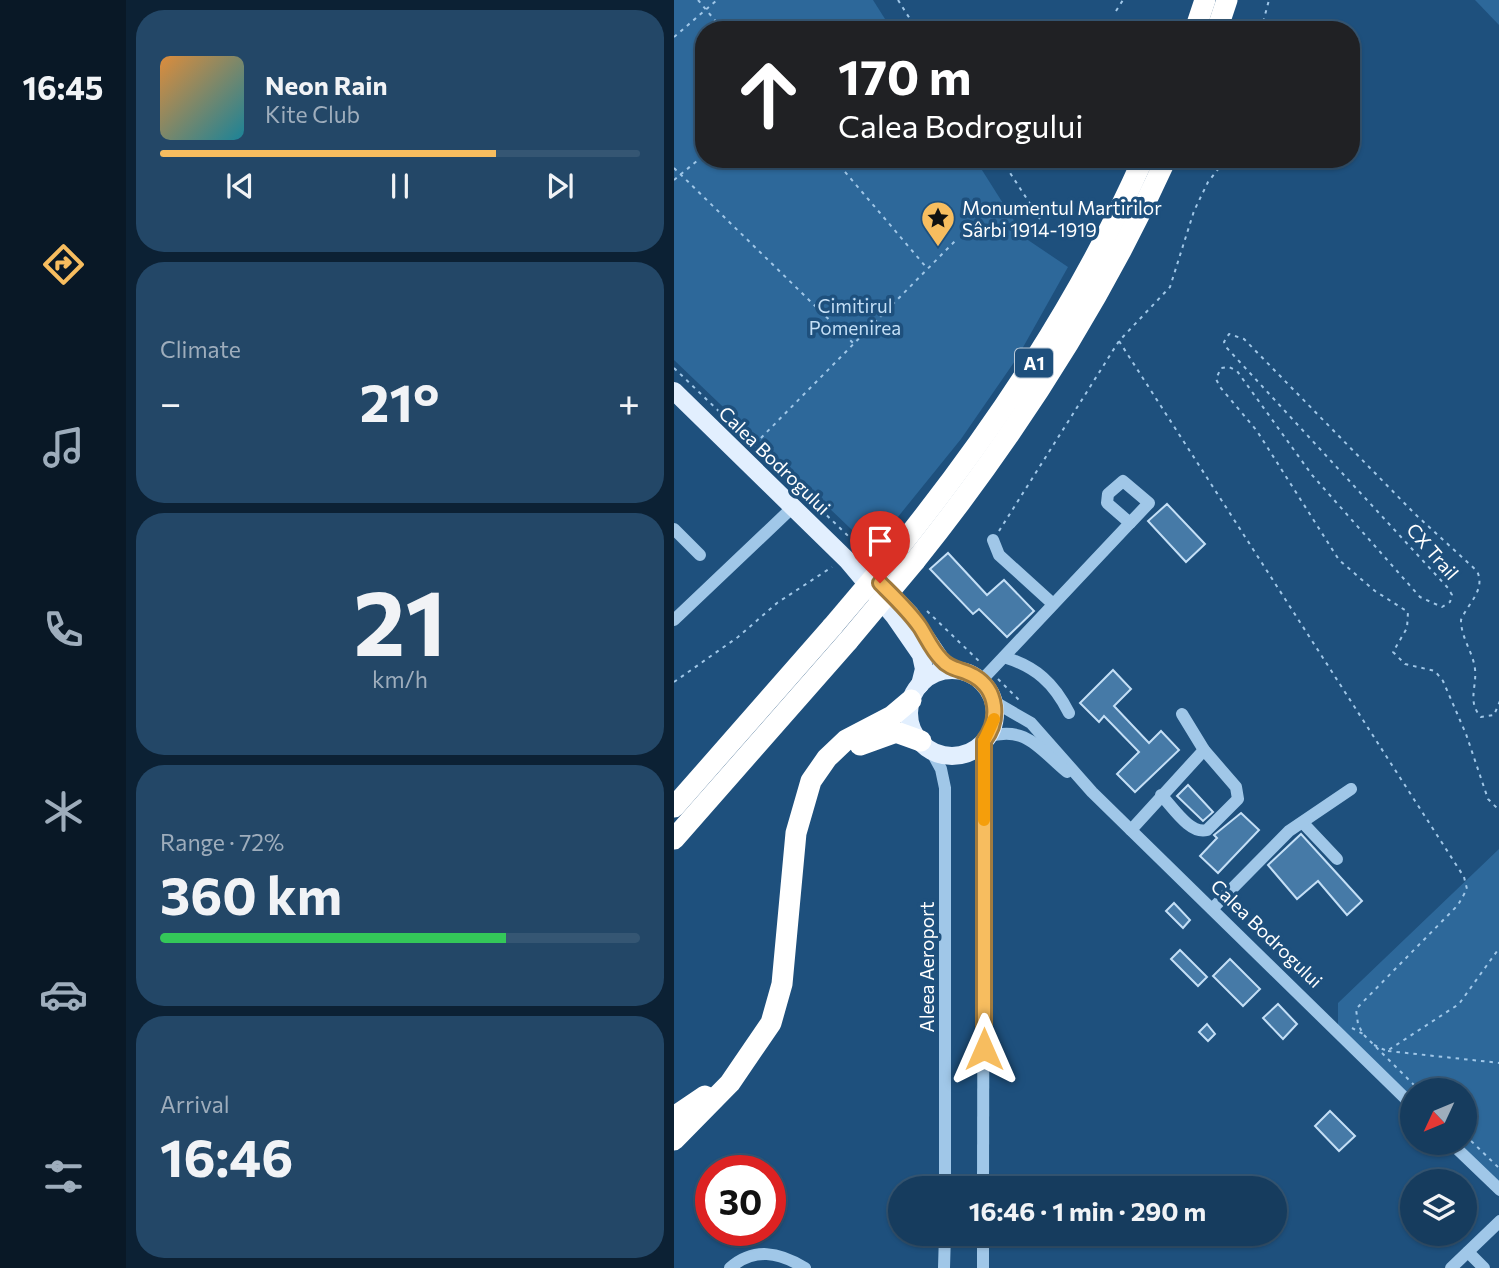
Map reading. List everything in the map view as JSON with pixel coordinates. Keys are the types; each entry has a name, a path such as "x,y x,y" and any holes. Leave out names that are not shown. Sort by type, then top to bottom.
{"highway":[{"path":"1198,21 1204,0"},
{"path":"1220,21 1226,0"},
{"name":"A1","path":"907,555 1047,342 1107,236 1139,168"},
{"name":"A1","path":"674,839 907,555 982,476 1064,355 1125,246 1162,168"},
{"name":"A1","path":"674,807 840,634"},
{"path":"674,1140 738,1072 764,1038 778,1005 786,957 796,833 811,781 836,749 855,733 892,716 916,693"},
{"path":"803,807 826,772 854,749 896,732 925,745"},
{"path":"674,1117 738,1072"},
{"path":"674,1156 694,1136 717,1097"}],"main road":[{"name":"Calea Bodrogului","path":"675,395 748,452 793,507 845,558 916,647 924,669 916,693 911,725 925,745 944,755 959,755 972,751 986,739"},
{"name":"Calea Bodrogului","path":"845,558 864,570 901,605 941,660 953,670 986,674 993,701"},
{"path":"916,693 937,673 953,670"},
{"path":"986,739 994,721 993,701"}],"street":[{"path":"674,620 793,507"},
{"path":"986,674 1130,523"},
{"path":"674,529 700,555"},
{"path":"993,540 999,555 1053,604"},
{"path":"1004,657 1032,667 1048,680 1069,713"},
{"name":"Calea Bodrogului","path":"993,701 1031,723 1092,792 1400,1093"},
{"path":"1161,795 1194,829 1201,832 1207,830 1238,799 1236,786 1204,750 1182,714"},
{"name":"Calea Bodrogului","path":"986,739 1008,732 1018,733 1092,792"},
{"path":"983,1176 986,739"},
{"name":"Aleea Aeroport","path":"925,745 941,769 945,788 945,1176"},
{"path":"1131,830 1204,750"},
{"path":"1212,909 1289,831 1351,789"},
{"path":"1303,823 1337,859"},
{"path":"1463,1155 1499,1190"},
{"path":"1451,1268 1499,1221"},
{"path":"945,1246 945,1268"},
{"path":"983,1246 983,1268"},
{"path":"1468,1252 1484,1268"},
{"path":"730,1268 749,1255 762,1253 776,1254 805,1268"}],"path":[{"path":"698,0 715,21"},
{"path":"674,37 717,0"},
{"path":"898,0 911,21"},
{"path":"1116,11 1123,0"},
{"path":"1263,21 1269,0"},
{"path":"674,180 695,162"},
{"path":"674,168 854,343"},
{"path":"842,168 928,269"},
{"path":"1007,168 1051,236"},
{"path":"993,540 1119,341 1170,287 1194,211 1208,182 1219,168"},
{"path":"748,452 957,239"},
{"name":"CX Trail","path":"1499,701 1497,709 1489,717 1481,717 1473,703 1475,666 1464,641 1461,620 1479,592 1481,579 1477,571 1415,514 1244,339 1229,334 1224,341 1225,347 1448,587 1452,595 1450,602 1442,607 1420,597 1312,475 1237,371 1229,367 1221,368 1216,379 1220,387 1257,430 1339,560 1375,591 1408,612 1407,628 1393,652 1405,664 1435,671 1443,681 1469,741 1488,799 1499,811"},
{"path":"1119,341 1464,877 1467,889 1458,905 1356,1009 1358,1024 1363,1034 1407,1078"},
{"path":"674,368 748,452 871,559"},
{"path":"674,682 738,637 777,603 845,558"},
{"path":"925,610 986,674 1008,690"},
{"path":"1387,1051 1459,1004 1499,947"},
{"path":"1372,1044 1387,1051 1499,1063"},
{"path":"1477,1147 1499,1168"}],"green space":[{"name":"Cimitirul Pomenirea","path":"674,0 873,0 886,21 695,21 695,168 981,168 1025,238 1068,267 1017,358 961,439 872,549 674,360"},
{"path":"1475,0 1499,0 1499,25"},
{"path":"1499,849 1499,1189 1464,1155 1477,1155 1477,1078 1400,1078 1400,1092 1338,1032 1338,1003"}],"building":[{"path":"1167,504 1205,544 1186,562 1148,521"},
{"path":"948,553 987,595 1004,580 1034,611 1007,637 979,609 973,614 930,569"},
{"path":"1113,670 1131,689 1114,706 1149,743 1161,731 1179,750 1135,792 1117,774 1139,752 1104,716 1099,722 1080,703"},
{"path":"1188,785 1213,812 1203,821 1177,796"},
{"path":"1241,813 1259,830 1218,873 1200,856 1217,838 1214,835"},
{"path":"1301,834 1362,901 1347,915 1318,881 1297,899 1268,865"},
{"path":"1174,903 1190,920 1183,928 1166,911"},
{"path":"1180,950 1207,977 1198,986 1171,959"},
{"path":"1230,959 1260,989 1243,1006 1213,976"},
{"path":"1278,1004 1297,1024 1283,1039 1263,1018"},
{"path":"1207,1024 1215,1034 1208,1041 1199,1032"},
{"path":"1330,1111 1355,1136 1339,1151 1315,1126"}],"slow traffic":[{"path":"984,820 984,741 994,719"}],"place":[{"name":"Monumentul Martirilor Sârbi 1914-1919","path":"938,248"}],"route":[{"path":"880,583 910,614 941,660 953,670 962,671 981,681 994,705 994,721 984,741 984,1049"}]}
